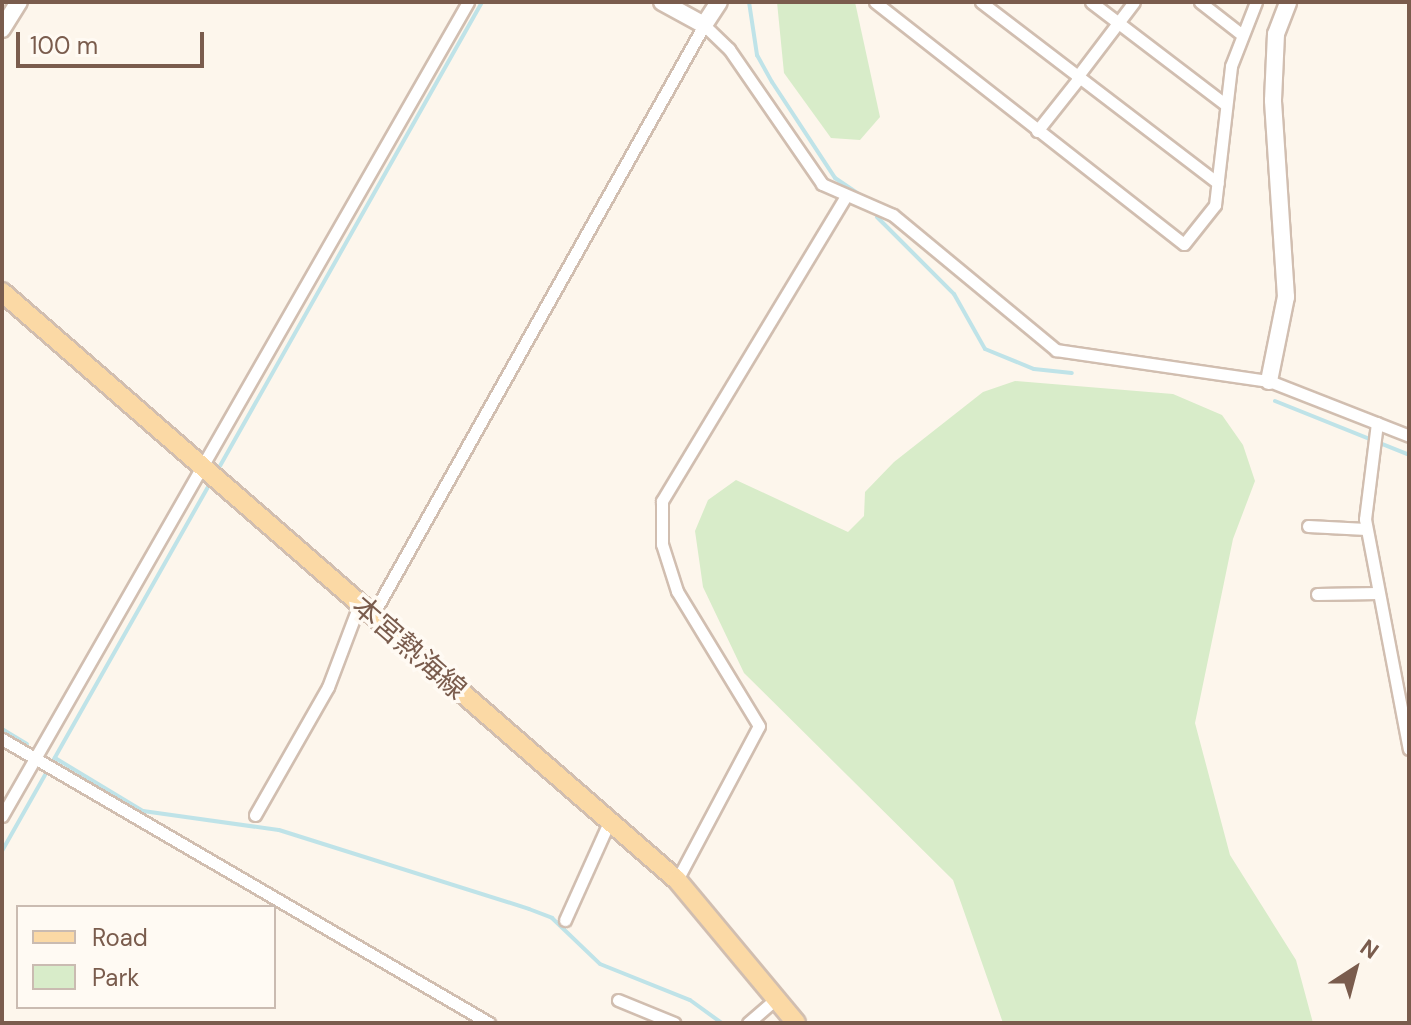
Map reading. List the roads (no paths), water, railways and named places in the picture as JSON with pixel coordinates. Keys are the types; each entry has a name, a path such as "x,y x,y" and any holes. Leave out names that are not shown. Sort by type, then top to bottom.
{"main road":[{"name":"本宮熱海線","path":"2,292 677,880 796,1023"}],"street":[{"path":"2,29 19,2"},
{"path":"2,816 468,2"},
{"path":"662,2 704,25 729,49 822,184 844,199 893,215 1036,337 1070,356 1269,381 1409,436"},
{"path":"255,815 328,687 365,611 719,2"},
{"path":"875,2 1184,244 1215,205 1225,104 1241,34 1256,2"},
{"path":"981,2 1218,183"},
{"path":"1091,2 1225,104"},
{"path":"1037,131 1134,2"},
{"path":"1200,2 1241,34"},
{"path":"1269,381 1286,297 1273,100 1276,34 1288,2"},
{"path":"677,880 759,726 677,591 659,514 844,199"},
{"path":"1377,423 1366,529 1409,749"},
{"path":"1308,526 1366,529"},
{"path":"1317,594 1378,593"},
{"path":"2,739 32,762 489,1023"},
{"path":"565,920 609,822"},
{"path":"748,1023 777,998"},
{"path":"618,1000 674,1023"}],"waterway":[{"path":"216,473 482,2"},
{"path":"749,2 757,55 772,82 835,178 866,199"},
{"path":"877,217 954,294 985,349 1034,369 1072,373"},
{"path":"1275,401 1409,455"},
{"path":"2,851 212,480"},
{"path":"2,729 27,744"},
{"path":"55,758 143,811 279,830 552,918 600,964 690,1000 722,1023"}]}
